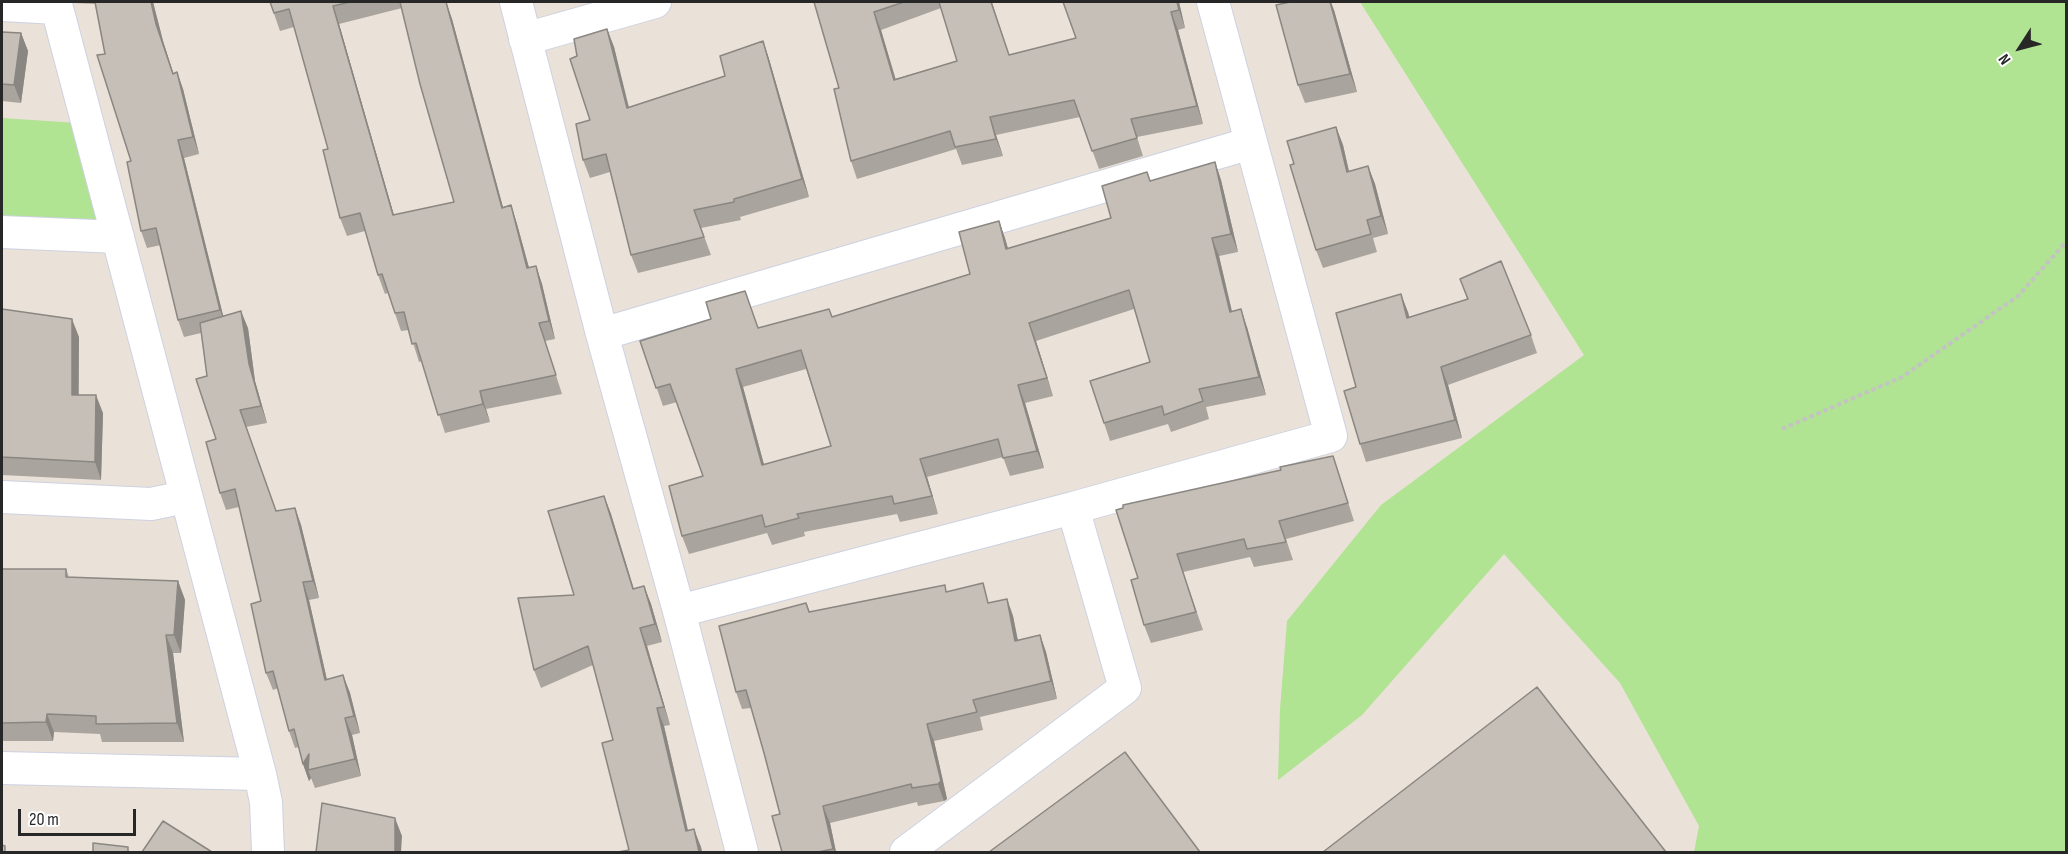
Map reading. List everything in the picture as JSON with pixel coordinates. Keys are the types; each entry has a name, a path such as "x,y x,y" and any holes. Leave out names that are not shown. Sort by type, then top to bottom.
{"street":[{"path":"516,2 602,334 679,611 742,852"},
{"path":"525,39 655,2"},
{"path":"679,611 1073,508 1331,436 1213,2"},
{"path":"2,5 57,8 260,774 266,802 268,852"},
{"path":"602,334 1251,143"},
{"path":"2,232 118,237"},
{"path":"2,497 151,504 185,496"},
{"path":"906,852 1125,688 1073,508"},
{"path":"2,768 260,774"}],"path":[{"path":"1782,429 1902,377 2018,296 2067,242"}],"green space":[{"path":"1360,2 2066,2 2066,852 1694,852 1699,826 1620,683 1504,554 1362,715 1278,780 1280,709 1287,621 1381,505 1584,355"},
{"path":"2,118 77,123 103,219 93,238 2,232"}],"building":[{"path":"95,2 151,2 173,74 177,72 193,137 178,140 220,310 178,320 156,228 141,231 127,162 131,161 97,55 105,54"},
{"path":"270,2 350,2 333,6 393,215 454,202 420,84 400,2 446,2 502,208 511,205 527,268 536,266 549,321 539,323 556,375 480,391 483,404 438,415 416,343 412,344 404,312 395,313 382,274 378,275 360,213 340,218 323,150 328,149 289,9 274,13"},
{"path":"814,2 904,2 874,12 894,80 957,61 939,2 991,2 1009,55 1076,38 1063,2 1177,2 1179,10 1171,12 1197,106 1131,119 1137,138 1092,151 1074,100 990,117 996,139 955,147 950,131 851,161 834,89 839,88"},
{"path":"1290,2 1330,2 1350,74 1298,85 1276,5"},
{"path":"607,29 627,108 725,76 720,56 763,41 802,179 734,199 734,202 694,210 704,237 631,255 606,154 583,160 576,124 590,120 570,59 577,56 574,39"},
{"path":"2,32 21,33 14,85 2,84"},
{"path":"1336,127 1347,172 1368,166 1381,216 1367,220 1371,234 1316,250 1290,165 1294,164 1287,141"},
{"path":"1215,162 1231,234 1212,238 1230,312 1241,309 1259,377 1199,389 1203,401 1164,415 1162,406 1104,423 1090,381 1150,362 1129,290 1029,323 1047,378 1018,385 1037,451 1003,458 998,439 920,459 932,496 894,504 892,496 797,514 799,518 765,527 762,515 682,536 669,486 703,476 670,384 656,388 640,341 711,319 706,302 745,291 758,328 829,309 832,317 970,274 959,232 999,221 1006,249 1111,218 1102,186 1147,172 1150,181","holes":["801,350 831,446 762,465 736,369"]},
{"path":"1501,261 1531,335 1441,367 1455,420 1360,444 1344,391 1356,387 1336,313 1401,294 1407,318 1468,299 1460,279"},
{"path":"2,309 72,319 72,395 96,395 95,462 2,457"},
{"path":"241,311 249,364 261,406 240,410 276,511 295,508 313,581 303,582 325,680 343,675 354,716 345,718 355,759 308,770 309,754 303,764 294,729 289,731 273,671 266,673 251,604 261,601 235,489 220,493 206,442 216,439 196,379 207,376 200,323"},
{"path":"1333,456 1348,503 1279,521 1286,542 1247,549 1244,539 1177,554 1196,612 1144,625 1131,580 1138,578 1116,510 1123,508 1123,505 1281,470 1280,467"},
{"path":"604,496 633,589 644,586 655,624 640,628 664,707 657,708 686,831 694,829 699,852 618,852 629,850 602,743 613,740 588,646 534,670 518,598 574,595 548,511"},
{"path":"2,569 66,569 66,577 178,581 174,635 166,635 177,723 96,724 96,716 47,714 46,722 2,723"},
{"path":"983,583 988,603 1007,599 1015,641 1040,635 1051,681 973,700 977,712 927,724 941,781 938,784 912,788 911,784 823,806 833,849 818,852 782,852 772,816 780,814 764,753 746,690 736,692 719,626 806,603 809,612 945,585 946,592"},
{"path":"1537,687 1666,852 1323,852"},
{"path":"1125,752 1200,852 989,852"},
{"path":"322,803 395,818 395,852 316,852"},
{"path":"163,821 212,852 142,852"},
{"path":"93,843 128,847 128,852 93,852"}]}
